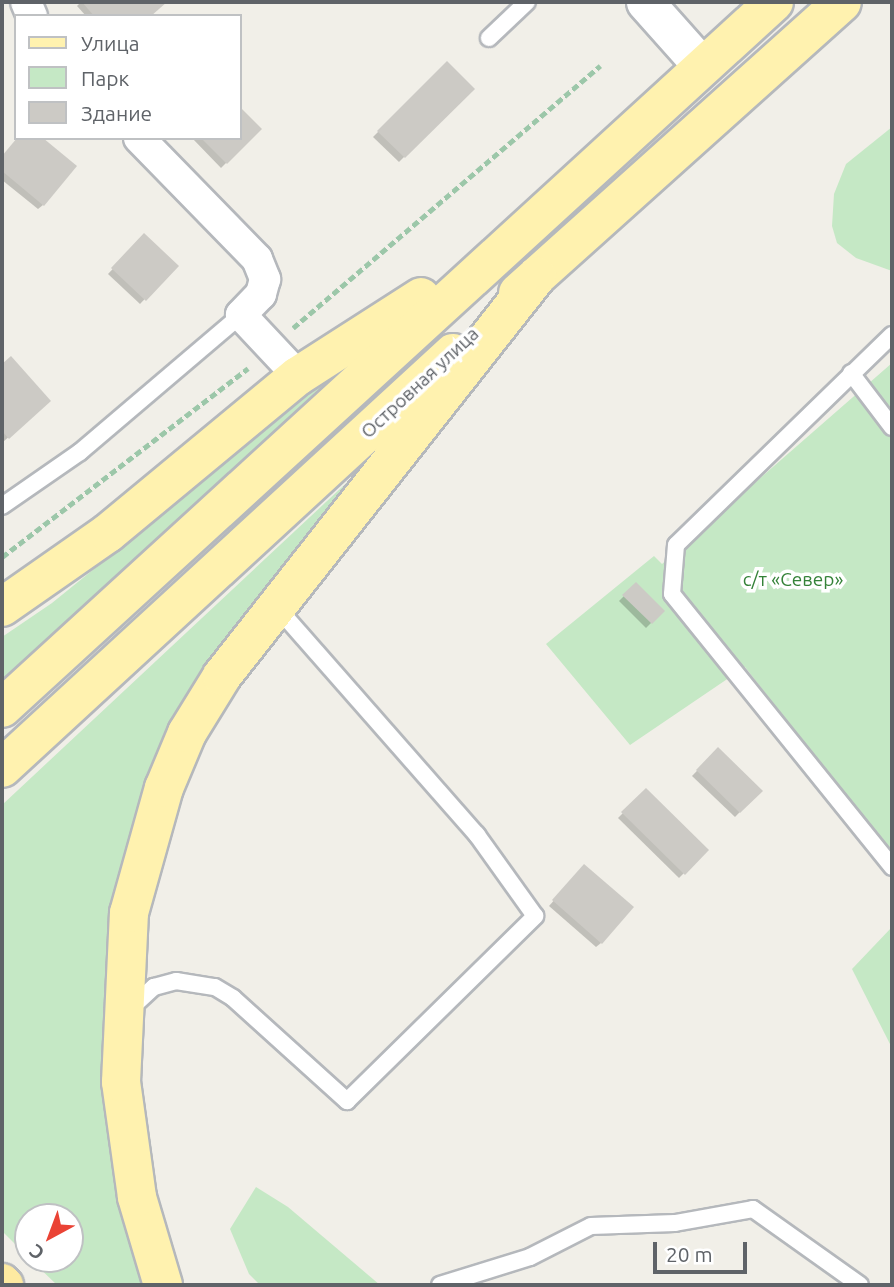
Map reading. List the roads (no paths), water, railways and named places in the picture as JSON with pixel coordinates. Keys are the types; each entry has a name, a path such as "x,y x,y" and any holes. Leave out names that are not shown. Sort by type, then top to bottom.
{"main road":[{"path":"2,708 506,244 774,2"},
{"name":"Островная улица","path":"2,768 537,276 842,2"},
{"path":"2,607 108,533 298,376 506,244"},
{"path":"163,1285 135,1185 121,1082 121,1020 129,913 164,788 187,733 274,604 337,531 537,276"}],"street":[{"path":"645,2 702,66"},
{"path":"141,140 257,259 265,279 261,294 241,315 298,376"}],"lane":[{"path":"489,38 527,2"},
{"path":"2,506 80,452 241,315"},
{"path":"892,334 676,545 673,594 892,867"},
{"path":"851,373 892,427"},
{"path":"121,1020 154,987 185,981 215,987 233,998 347,1101 535,916 477,835 274,604"},
{"path":"440,1285 530,1257 591,1226 675,1223 752,1209 860,1285"}],"park label":[{"name":"с/т «Север»","path":"793,580"}]}
